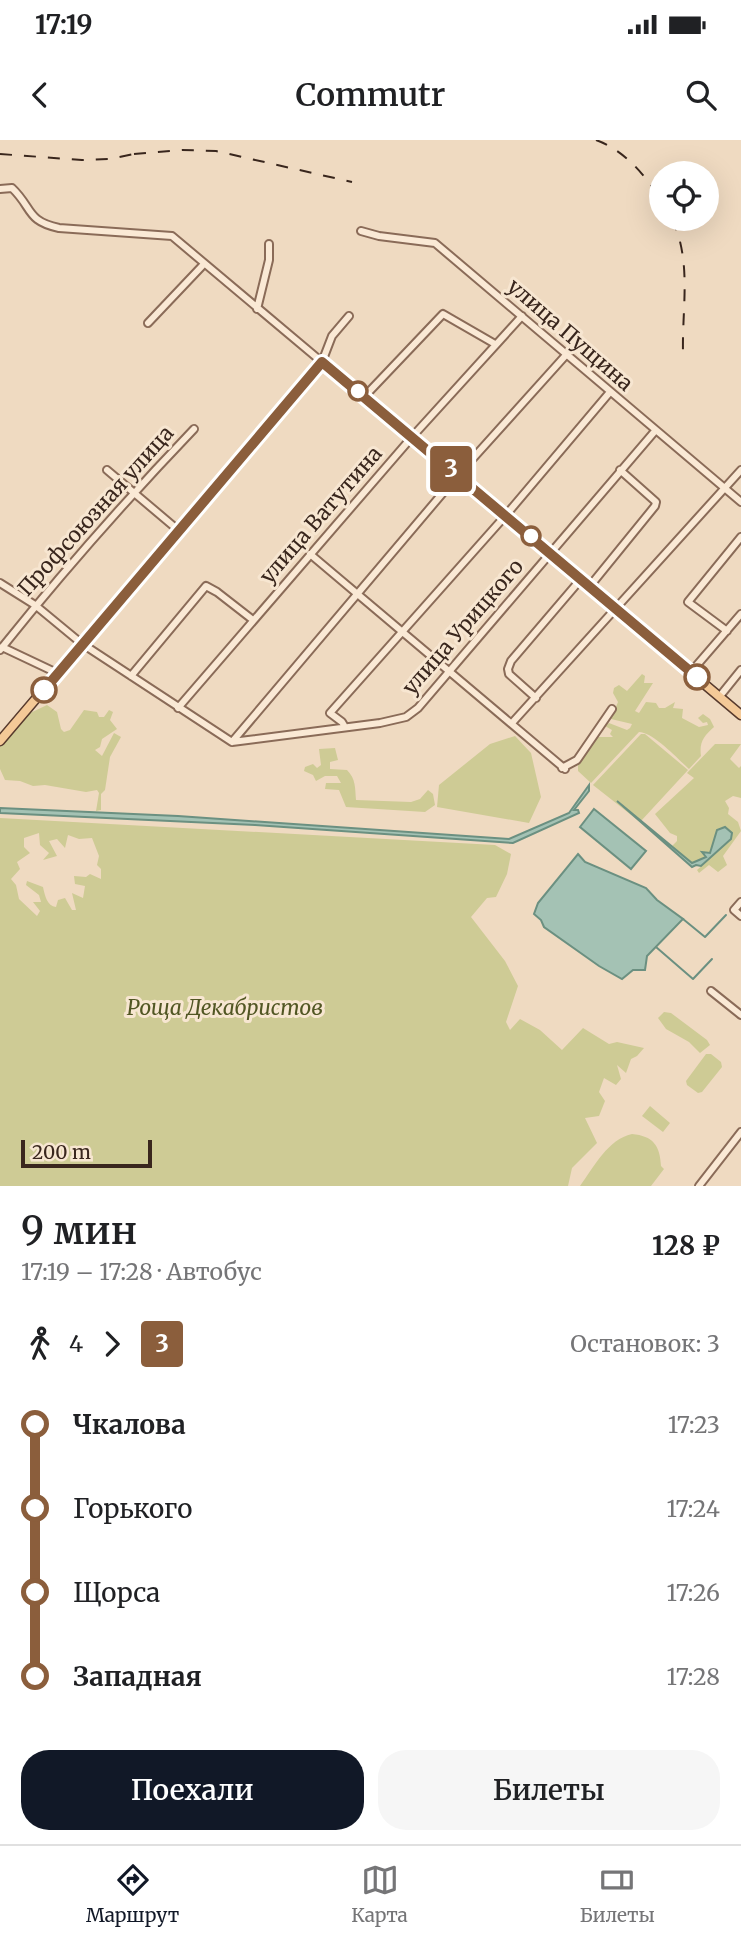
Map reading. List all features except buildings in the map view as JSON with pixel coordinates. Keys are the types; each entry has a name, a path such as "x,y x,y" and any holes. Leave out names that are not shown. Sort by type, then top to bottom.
{"main road":[{"path":"0,741 322,362 741,715"}],"street":[{"path":"0,189 12,188 31,215 42,225 172,236 322,362 332,336 349,316"},
{"name":"улица Пущина","path":"361,231 435,243 741,502"},
{"path":"257,309 269,260 269,244"},
{"path":"148,323 204,264"},
{"path":"364,397 443,314 495,344"},
{"name":"улица Ватутина","path":"178,708 412,437 522,316"},
{"path":"232,742 458,475 566,355"},
{"path":"0,583 35,605 81,643 232,742 345,727 330,713 506,515 610,392"},
{"name":"Профсоюзная улица","path":"1,648 134,492 194,429"},
{"name":"улица Урицкого","path":"345,727 406,717 418,708 655,431"},
{"path":"107,470 178,530"},
{"path":"590,586 655,506 656,502 621,470"},
{"path":"512,723 741,470"},
{"path":"727,631 688,601 741,537"},
{"path":"310,554 564,768 577,760 612,709"},
{"path":"536,698 509,674 511,661 582,579"},
{"path":"131,677 206,586 253,620"},
{"path":"691,672 741,614"},
{"path":"1,648 57,673"},
{"path":"720,696 741,670"},
{"path":"741,902 734,910 741,916"},
{"path":"711,991 741,1015"},
{"path":"699,1186 741,1132"}],"green space":[{"path":"642,674 645,676 644,683 653,683 635,711 639,713 646,702 665,708 675,702 673,708 683,709 682,718 699,727 708,725 698,718 703,714 710,719 714,727 703,740 701,756 689,769 658,741 639,732 591,783 578,771 578,762 593,737 613,737 610,734 612,730 605,726 609,723 627,730 630,728 632,724 611,719 618,702 613,693 614,688 619,685 627,691"},
{"path":"47,705 57,712 64,732 70,730 84,710 97,712 99,717 104,717 109,710 113,712 110,720 117,729 102,739 100,747 95,750 102,756 114,733 121,737 110,757 105,790 101,794 101,810 96,811 99,793 97,790 86,792 5,780 0,769 0,747 26,715"},
{"path":"641,734 645,734 688,770 641,821 631,813 640,822 593,785"},
{"path":"515,736 531,753 541,797 529,823 437,807 439,785 490,744"},
{"path":"715,744 741,744 730,759 739,768 741,766 741,798 733,796 725,801 729,808 728,814 738,822 741,831 723,856 727,865 718,872 709,865 699,873 697,870 731,839 731,833 715,834 710,853 703,853 707,857 692,863 671,847 677,841 677,836 670,833 655,814 694,778 687,773"},
{"path":"335,748 338,760 330,762 330,769 347,770 350,773 356,800 411,802 420,799 428,790 433,794 435,805 425,812 346,807 339,790 325,789 326,783 341,783 337,776 325,776 316,781 313,775 304,771 305,767 313,764 317,768 321,765 319,749"},
{"name":"Роща Декабристов","path":"0,818 495,845 511,854 507,874 496,897 487,898 471,917 505,961 518,986 506,1022 510,1030 520,1019 540,1030 562,1050 583,1028 609,1044 617,1042 644,1048 631,1059 626,1073 617,1065 621,1079 616,1085 604,1078 599,1092 605,1101 599,1116 585,1118 597,1143 572,1168 568,1186 0,1186","holes":["39,833 40,845 49,853 43,860 57,856 49,841 57,839 65,848 68,835 79,839 92,838 99,856 97,865 101,869 101,879 90,874 86,877 74,876 75,884 85,886 83,898 72,893 76,910 72,910 65,898 58,900 56,907 50,905 43,887 27,881 26,885 39,895 41,902 33,902 40,911 37,916 19,899 16,885 11,879 20,869 17,862 30,853 24,847 24,838"]},
{"path":"664,1012 671,1013 710,1045 700,1053 689,1042 666,1029 658,1018"},
{"path":"706,1054 711,1054 721,1062 722,1067 702,1092 698,1093 687,1085 686,1081"},
{"path":"650,1106 670,1123 663,1132 642,1116"},
{"path":"632,1134 650,1139 659,1152 664,1169 651,1186 580,1186 609,1148 623,1137"}],"shaded area":[{"path":"589,785 589,791 574,810 579,813 513,843 255,825 0,813 0,808 178,816 509,839 569,813"},
{"path":"617,801 692,863 706,857 702,852 710,853 717,830 725,827 732,833 731,839 701,866 692,867"},
{"path":"594,809 646,851 631,869 580,827"},
{"path":"578,854 585,862 646,888 657,900 683,919 647,956 645,970 633,970 622,979 544,927 534,914 538,903"}],"waterway":[{"path":"683,919 705,937 726,915"},
{"path":"656,947 693,979 712,959"}],"railway":[{"path":"596,140 625,157 649,183"},
{"path":"134,154 182,150 216,151 352,182"},
{"path":"0,154 82,160 110,159 143,152"},
{"path":"676,231 682,251 685,284 683,352"}],"bus line":[{"name":"3","path":"44,690 81,643 322,362 697,677"}]}
